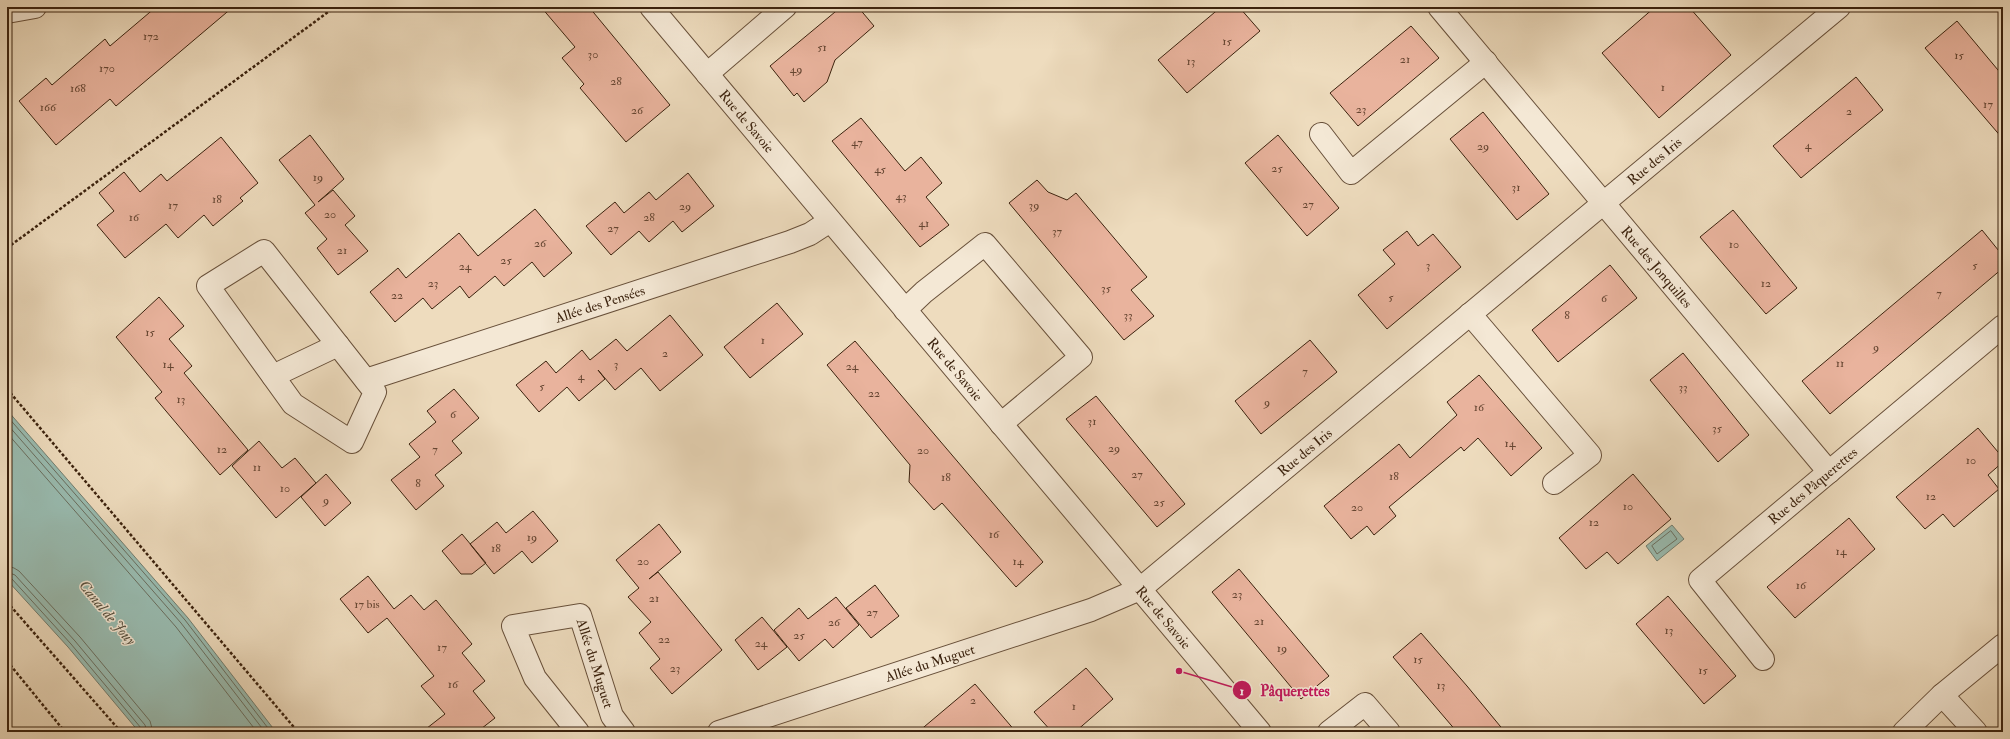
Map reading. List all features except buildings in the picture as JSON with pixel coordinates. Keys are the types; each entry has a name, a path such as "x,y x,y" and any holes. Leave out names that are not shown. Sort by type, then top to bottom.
{"street":[{"path":"7,12 35,7"},
{"name":"Rue de Savoie","path":"651,7 1260,732"},
{"path":"707,74 785,7"},
{"name":"Rue des Jonquilles","path":"1439,7 1829,472"},
{"name":"Rue des Iris","path":"1140,589 1839,7"},
{"path":"1321,134 1352,173 1486,62"},
{"name":"Allée des Pensées","path":"366,380 790,242 810,234 830,221"},
{"path":"905,310 924,292 985,244 1081,357 1001,424"},
{"path":"264,251 338,345 375,392 352,442 293,404 208,286 264,251"},
{"path":"1470,314 1590,455 1554,484"},
{"name":"Rue des Pâquerettes","path":"1763,659 1700,580 2003,326"},
{"path":"273,376 338,345"},
{"name":"Allée du Muguet","path":"719,732 1091,610 1140,589"},
{"name":"Allée du Muguet","path":"578,732 535,678 513,626 580,615 612,716 624,732"},
{"path":"1904,732 1942,695 2003,645"},
{"path":"1942,695 1976,732"},
{"path":"1329,732 1365,704 1389,732"}],"path":[{"path":"7,248 335,7"},
{"path":"7,389 298,732"},
{"path":"7,602 121,732"},
{"path":"7,661 65,732"}],"water":[{"name":"Canal de Jouy","path":"7,410 188,618 276,732 139,732 68,647 7,580"},
{"path":"1672,525 1684,539 1657,561 1646,546"}],"place":[{"name":"Pâquerettes","path":"1179,671"}]}
